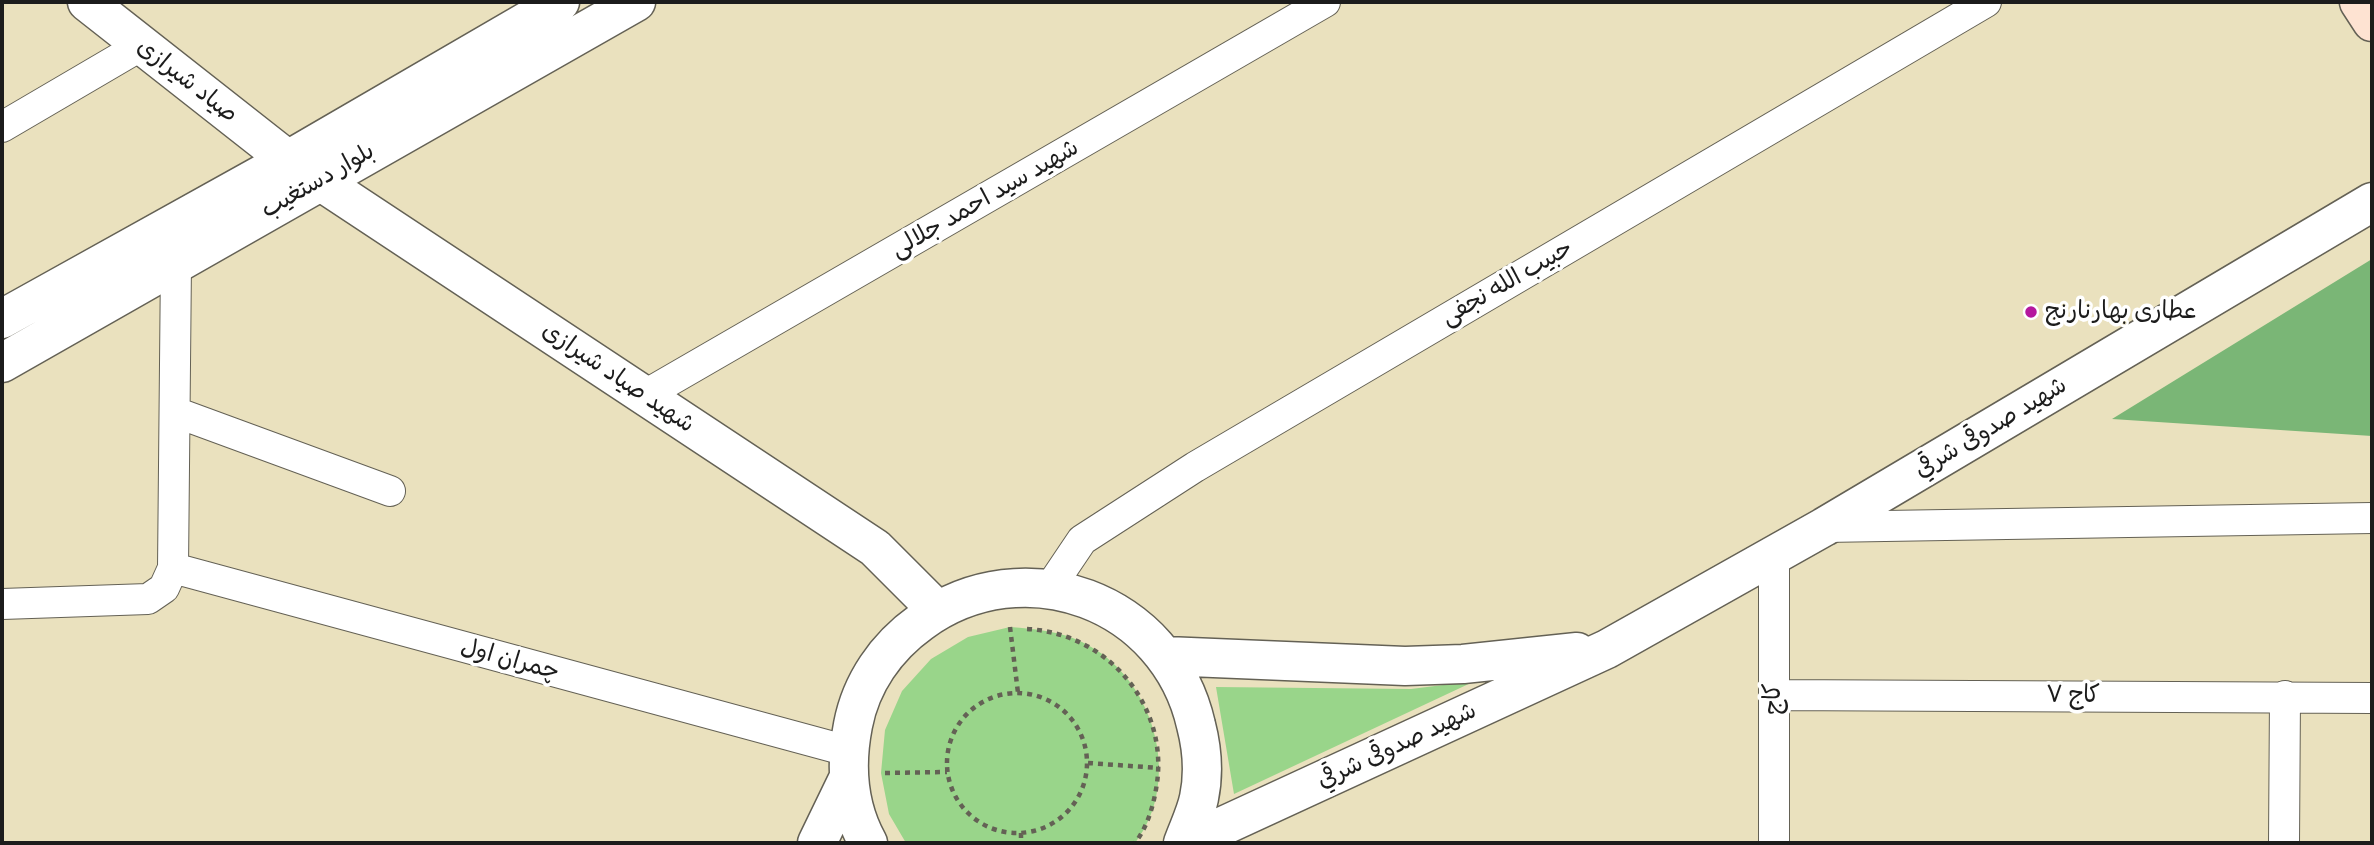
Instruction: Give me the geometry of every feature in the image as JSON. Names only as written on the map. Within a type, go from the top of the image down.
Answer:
[{"type":"main road","points":[[2359,2],[2372,22]]},
{"type":"street","name":"صیاد شیرازی","points":[[87,2],[288,160]]},
{"type":"street","name":"بلوار دستغیب","points":[[2,319],[288,160],[560,2]]},
{"type":"street","name":"بلوار دستغیب","points":[[2,363],[636,2]]},
{"type":"street","name":"شهید سید احمد جلالی","points":[[645,395],[1325,2]]},
{"type":"street","name":"حبیب الله نجفی","points":[[1049,589],[1082,540],[1195,467],[1986,2]]},
{"type":"street","points":[[2,127],[142,45]]},
{"type":"street","name":"شهید صیاد شیرازی","points":[[288,160],[874,548],[937,610]]},
{"type":"street","name":"شهید صدوقی شرقي","points":[[1185,843],[1607,649],[1824,527],[2372,202]]},
{"type":"street","points":[[2,604],[148,599],[164,588],[173,568],[176,262]]},
{"type":"street","points":[[175,412],[390,491]]},
{"type":"street","points":[[1824,527],[2372,518]]},
{"type":"street","name":"کاج","points":[[1774,555],[1774,843]]},
{"type":"street","name":"چمران اول","points":[[173,568],[868,769]]},
{"type":"street","points":[[868,843],[859,827],[868,769],[856,708],[875,669],[902,635],[937,610],[963,598],[992,590],[1020,587],[1049,589],[1094,601],[1133,624],[1166,656],[1191,700],[1202,749],[1199,798],[1185,843]]},
{"type":"street","name":"شهید صدوقی شرقي","points":[[1166,656],[1405,666],[1463,664],[1607,649]]},
{"type":"street","name":"کاج ۷","points":[[1774,695],[2372,698]]},
{"type":"street","points":[[2284,843],[2286,696]]},
{"type":"street","points":[[817,843],[868,769]]},
{"type":"path","points":[[999,630],[1010,627],[1048,630],[1084,643],[1115,665],[1140,695],[1154,730],[1159,768],[1154,803],[1135,843]]},
{"type":"path","points":[[1010,627],[1018,693]]},
{"type":"path","points":[[1018,693],[1039,696],[1059,706],[1074,722],[1084,741],[1088,763],[1084,784],[1075,803],[1061,818],[1042,829],[1021,834],[1000,831],[981,824],[964,810],[952,792],[947,772],[948,748],[957,726],[973,708],[994,697],[1018,693]]},
{"type":"path","points":[[1088,763],[1159,768]]},
{"type":"path","points":[[868,769],[947,772]]},
{"type":"path","points":[[1021,834],[1021,843]]},
{"type":"green space","points":[[2372,259],[2372,436],[2112,419]]},
{"type":"green space","points":[[1010,627],[1056,633],[1082,642],[1107,658],[1128,679],[1143,704],[1154,732],[1159,761],[1158,790],[1150,818],[1135,843],[906,843],[889,814],[881,773],[885,730],[902,691],[931,659],[968,637]]},
{"type":"green space","points":[[1475,681],[1234,794],[1216,687],[1411,689]]},
{"type":"place","name":"عطاری بهارنارنج","points":[[2031,312]]}]
